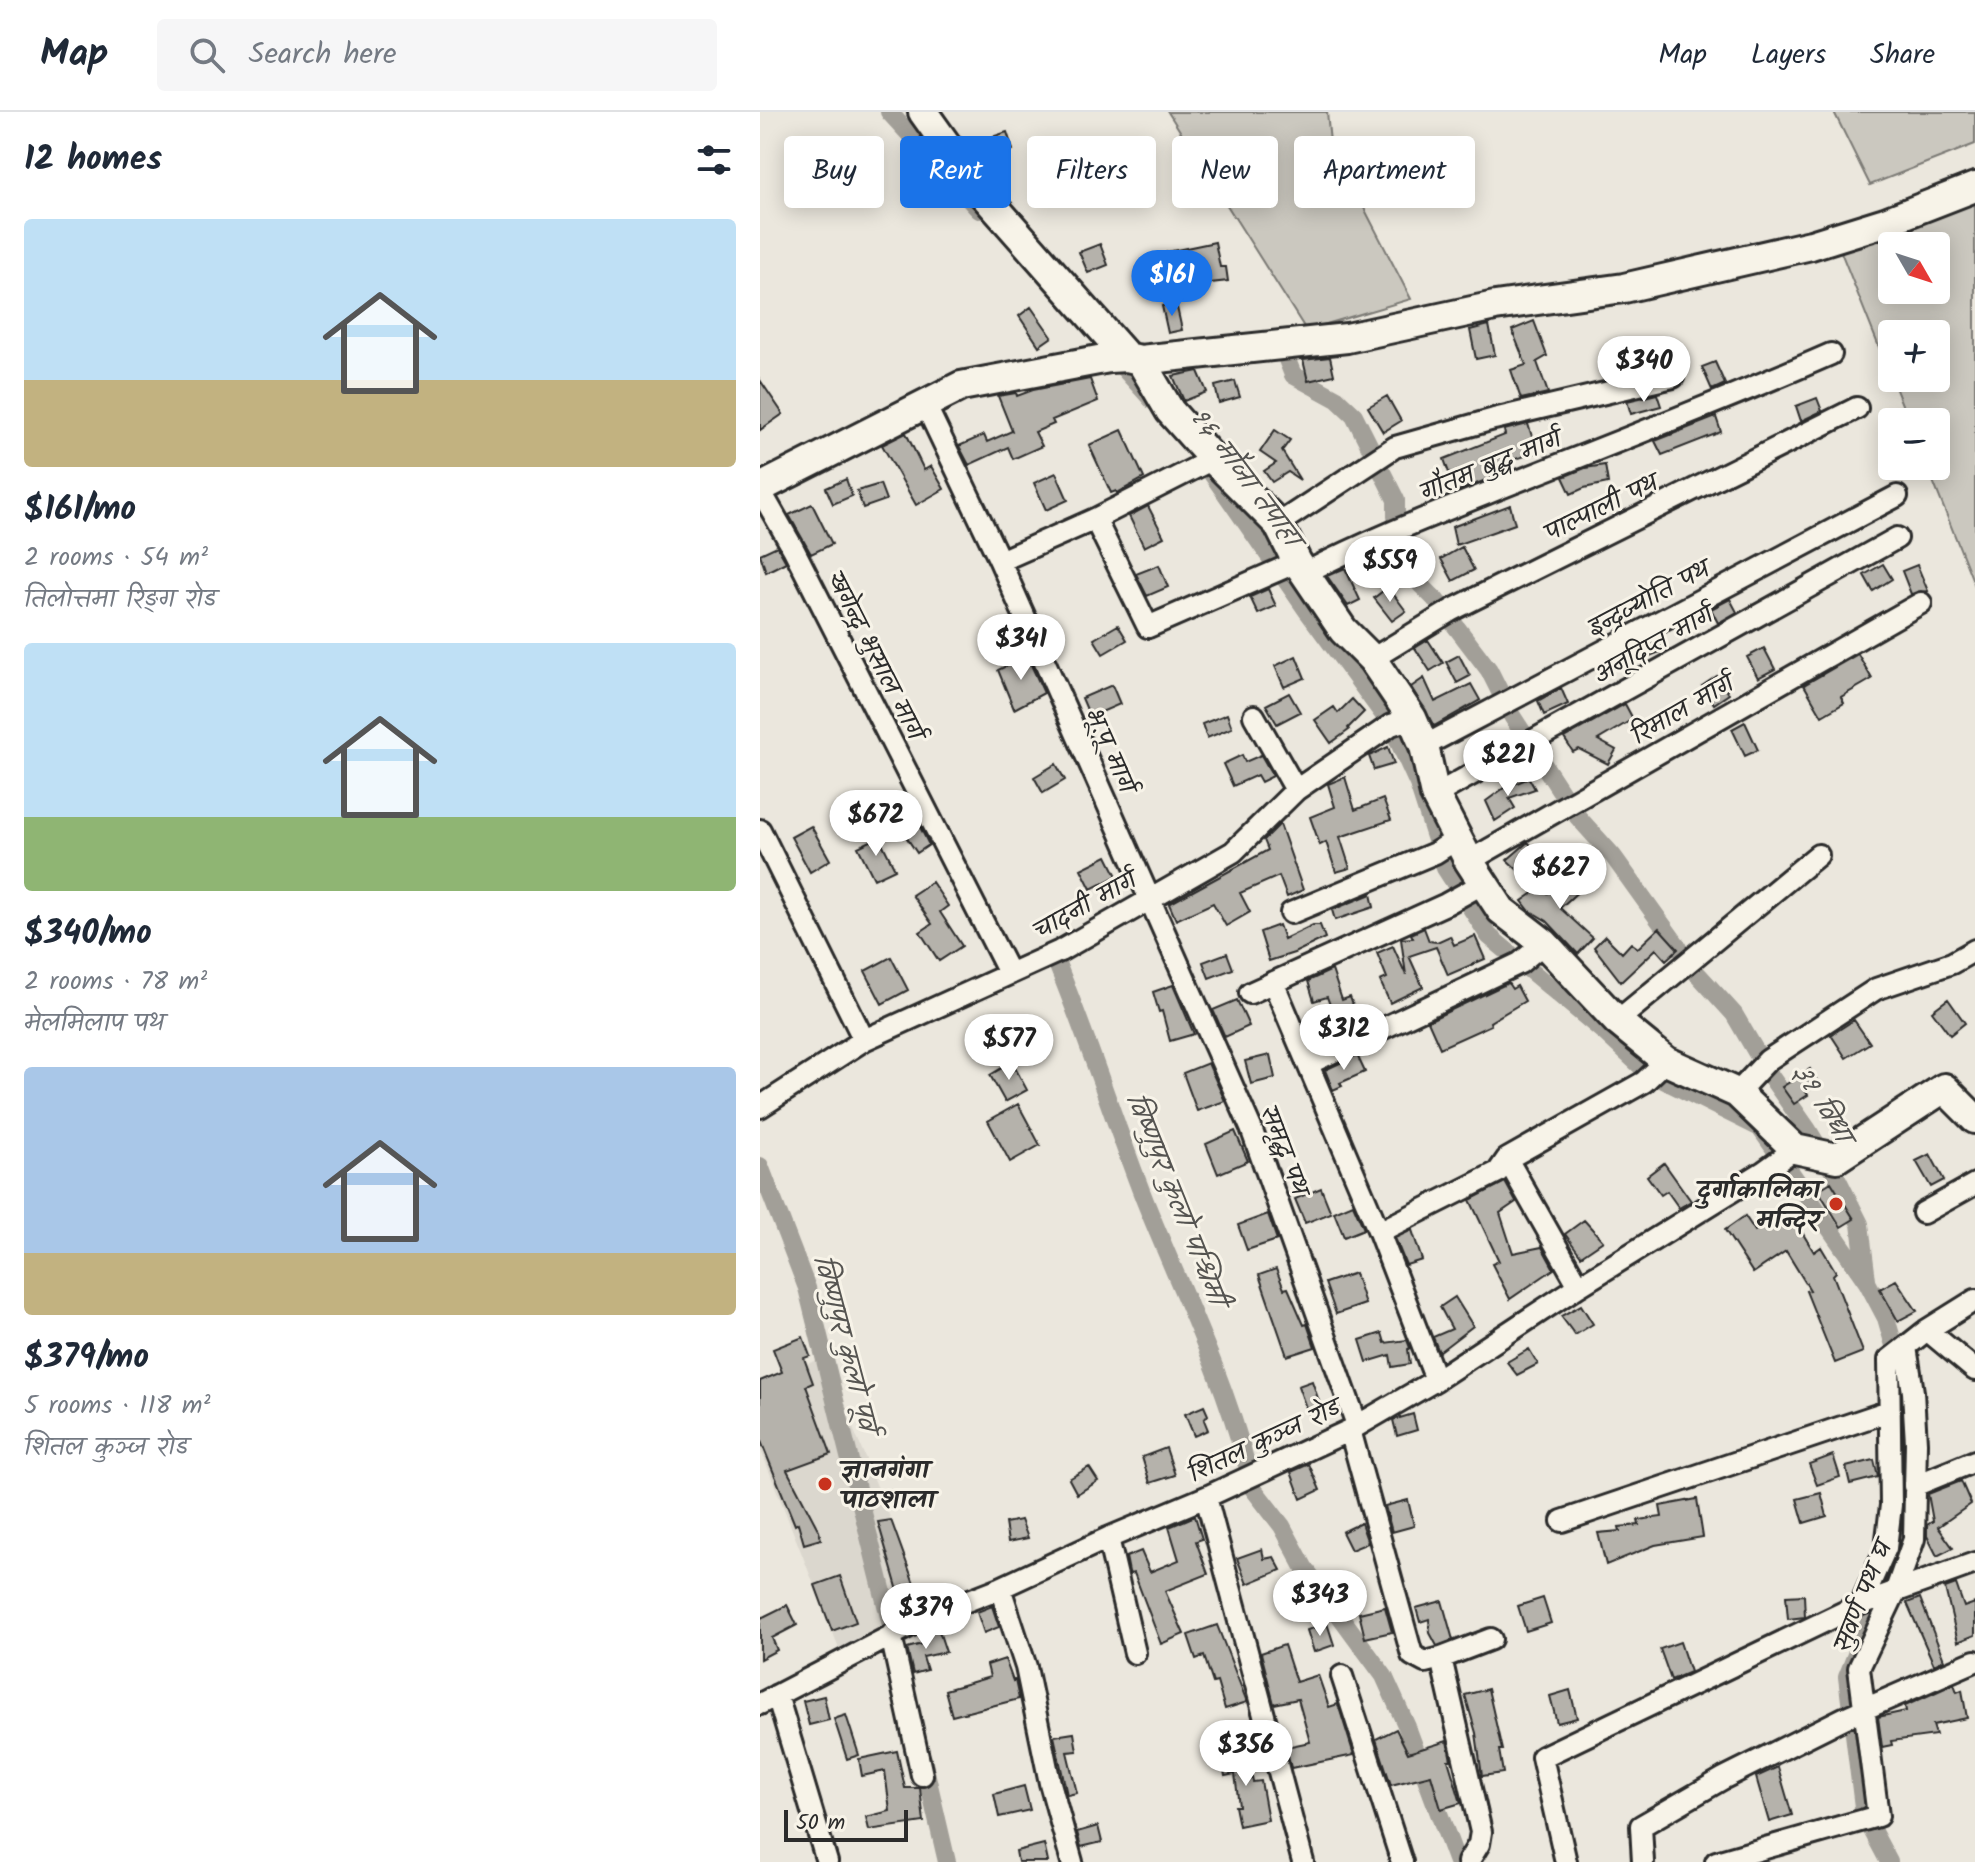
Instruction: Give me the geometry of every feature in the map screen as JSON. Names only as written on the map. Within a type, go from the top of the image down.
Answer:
[{"type":"street","points":[[923,112],[975,185],[1170,411],[1200,465],[1278,524],[1291,569],[1372,659],[1412,718],[1424,746],[1435,795],[1461,859],[1501,910],[1543,944],[1617,1021],[1666,1061],[1738,1092],[1796,1150],[1837,1158],[1944,1088],[1975,1119]]},
{"type":"street","points":[[760,489],[961,386],[1125,358],[1347,338],[1495,306],[1624,288],[1811,245],[1885,222],[1975,187]]},
{"type":"street","name":"गौतम बुद्ध मार्ग","points":[[1095,519],[1148,627],[1291,569],[1348,551],[1831,354]]},
{"type":"street","points":[[1278,524],[1395,447],[1494,419],[1673,377]]},
{"type":"street","name":"भू.पू मार्ग","points":[[925,404],[1000,561],[1151,898]]},
{"type":"street","name":"पाल्पाली पथ","points":[[1372,659],[1445,614],[1857,408]]},
{"type":"street","points":[[1000,561],[1095,519],[1200,465]]},
{"type":"street","name":"खगेन्द्र भुसाल मार्ग","points":[[760,489],[1009,973]]},
{"type":"street","name":"इन्द्रज्योति पथ","points":[[1424,746],[1897,496]]},
{"type":"street","name":"अनूदिप्त मार्ग","points":[[1435,795],[1897,538]]},
{"type":"street","name":"रिमाल मार्ग","points":[[1461,859],[1921,603]]},
{"type":"street","points":[[1254,716],[1296,790]]},
{"type":"street","name":"चादनी मार्ग","points":[[760,1107],[864,1040],[1060,951],[1233,852],[1296,790],[1391,725],[1412,718]]},
{"type":"street","points":[[760,830],[864,1040]]},
{"type":"street","points":[[1617,1021],[1818,855]]},
{"type":"street","points":[[1250,993],[1446,904],[1461,859]]},
{"type":"street","points":[[1291,913],[1461,859]]},
{"type":"street","name":"समृद्ध पथ","points":[[1151,898],[1251,1128],[1354,1428],[1412,1655],[1425,1662],[1441,1658]]},
{"type":"street","points":[[1308,1064],[1520,963],[1543,944]]},
{"type":"street","points":[[1738,1092],[1768,1060],[1876,989],[1952,963],[1975,950]]},
{"type":"street","points":[[1273,982],[1379,1232],[1436,1380]]},
{"type":"street","points":[[1379,1232],[1498,1172],[1507,1159],[1644,1082],[1666,1061]]},
{"type":"street","name":"शितल कुञ्ज रोड","points":[[769,1700],[931,1615],[1206,1497],[1354,1428],[1436,1380],[1796,1150]]},
{"type":"street","points":[[1507,1159],[1579,1286]]},
{"type":"street","points":[[1923,1213],[1975,1184]]},
{"type":"street","points":[[1861,1604],[1886,1548],[1891,1505],[1889,1360],[1927,1330],[1975,1300]]},
{"type":"street","points":[[1927,1330],[1975,1370]]},
{"type":"street","name":"सुवर्ण पथ घ","points":[[1716,1862],[1868,1818],[1857,1713],[1859,1668],[1896,1590],[1914,1539],[1916,1443],[1906,1347]]},
{"type":"street","points":[[1562,1521],[1889,1411]]},
{"type":"street","points":[[1914,1486],[1975,1461]]},
{"type":"street","points":[[1206,1497],[1303,1862]]},
{"type":"street","points":[[1108,1538],[1135,1653]]},
{"type":"street","points":[[1566,1862],[1542,1757],[1861,1604],[1975,1563]]},
{"type":"street","points":[[1000,1588],[1026,1667],[1050,1783],[1072,1862]]},
{"type":"street","points":[[891,1635],[922,1775]]},
{"type":"street","points":[[1468,1862],[1479,1844],[1481,1832],[1441,1658],[1491,1639]]},
{"type":"street","points":[[1643,1862],[1641,1826],[1724,1778],[1857,1713],[1975,1661]]},
{"type":"street","points":[[1342,1676],[1402,1862]]},
{"type":"street","points":[[769,1700],[827,1862]]},
{"type":"shaded area","points":[[1168,112],[1327,112],[1329,136],[1294,136],[1294,208],[1364,208],[1411,299],[1306,330],[1229,208],[1278,208],[1278,136],[1183,136]]},
{"type":"shaded area","points":[[1834,112],[1975,112],[1975,144],[1870,185]]},
{"type":"shaded area","points":[[1975,187],[1975,586],[1933,480],[1950,480],[1950,408],[1903,408],[1897,392],[1950,392],[1950,320],[1878,320],[1878,344],[1835,237]]},
{"type":"shaded area","name":"ज्ञानगंगा पाठशाला","points":[[824,1358],[923,1605],[839,1648],[760,1448],[760,1380]]},
{"type":"building","points":[[1215,242],[1220,267],[1226,267],[1228,281],[1174,287],[1167,252]]},
{"type":"building","points":[[1100,244],[1108,265],[1088,273],[1079,252]]},
{"type":"building","points":[[1176,303],[1182,330],[1168,333],[1162,306]]},
{"type":"building","points":[[1031,307],[1052,337],[1039,346],[1019,316]]},
{"type":"building","points":[[1534,321],[1547,356],[1537,362],[1548,393],[1521,399],[1511,370],[1526,365],[1512,330]]},
{"type":"building","points":[[1489,325],[1495,355],[1476,359],[1470,330]]},
{"type":"building","points":[[1617,343],[1628,371],[1615,377],[1604,348]]},
{"type":"building","points":[[1330,357],[1334,375],[1308,381],[1303,360]]},
{"type":"building","points":[[1715,362],[1725,384],[1712,390],[1702,367]]},
{"type":"building","points":[[1198,371],[1207,392],[1184,401],[1173,376]]},
{"type":"building","points":[[1090,379],[1098,401],[1052,420],[1054,424],[1035,432],[1042,446],[1013,459],[1008,447],[969,465],[959,446],[984,435],[987,442],[1012,431],[998,396],[1016,393],[1017,396]]},
{"type":"building","points":[[760,380],[783,414],[760,430]]},
{"type":"building","points":[[1235,381],[1240,397],[1219,403],[1215,386]]},
{"type":"building","points":[[1657,394],[1661,406],[1631,414],[1627,401]]},
{"type":"building","points":[[1387,396],[1401,421],[1383,432],[1368,407]]},
{"type":"building","points":[[1817,398],[1822,411],[1801,421],[1796,406]]},
{"type":"building","points":[[1716,417],[1721,432],[1662,455],[1655,441]]},
{"type":"building","points":[[1528,424],[1537,452],[1497,465],[1501,474],[1456,492],[1444,459],[1505,435],[1504,430]]},
{"type":"building","points":[[1122,430],[1144,478],[1117,493],[1111,493],[1089,445]]},
{"type":"building","points":[[1275,430],[1290,440],[1282,451],[1300,480],[1288,472],[1272,482],[1264,471],[1276,463],[1260,452]]},
{"type":"building","points":[[906,433],[924,470],[931,466],[944,489],[916,505],[882,445]]},
{"type":"building","points":[[1605,465],[1608,483],[1571,494],[1563,477],[1585,468]]},
{"type":"building","points":[[1056,473],[1068,500],[1046,510],[1034,483]]},
{"type":"building","points":[[846,479],[852,496],[833,504],[826,488]]},
{"type":"building","points":[[880,484],[886,500],[863,508],[857,491]]},
{"type":"building","points":[[812,504],[832,544],[811,554],[789,515]]},
{"type":"building","points":[[1510,505],[1515,524],[1456,545],[1452,527]]},
{"type":"building","points":[[1148,506],[1164,537],[1144,547],[1129,516]]},
{"type":"building","points":[[777,546],[786,562],[766,572],[760,554]]},
{"type":"building","points":[[1462,547],[1474,570],[1453,581],[1441,559]]},
{"type":"building","points":[[1883,564],[1892,579],[1873,591],[1864,575]]},
{"type":"building","points":[[1159,565],[1168,587],[1147,596],[1136,574]]},
{"type":"building","points":[[1917,565],[1928,591],[1911,594],[1902,571]]},
{"type":"building","points":[[1345,568],[1360,600],[1348,606],[1327,576]]},
{"type":"building","points":[[1388,587],[1406,611],[1392,621],[1374,598]]},
{"type":"building","points":[[1268,589],[1276,606],[1258,614],[1250,597]]},
{"type":"building","points":[[1730,599],[1737,612],[1718,623],[1711,609]]},
{"type":"building","points":[[1118,625],[1127,640],[1103,654],[1094,639]]},
{"type":"building","points":[[1662,635],[1668,649],[1642,659],[1638,648]]},
{"type":"building","points":[[1428,640],[1443,663],[1430,671],[1415,648]]},
{"type":"building","points":[[1764,648],[1775,669],[1758,678],[1747,657]]},
{"type":"building","points":[[1858,654],[1872,679],[1841,697],[1844,703],[1822,716],[1804,685]]},
{"type":"building","points":[[1459,655],[1470,676],[1457,683],[1446,662]]},
{"type":"building","points":[[1027,656],[1044,693],[1014,709],[998,670]]},
{"type":"building","points":[[1296,656],[1305,678],[1284,687],[1275,666]]},
{"type":"building","points":[[1717,676],[1729,694],[1714,704],[1702,686]]},
{"type":"building","points":[[1424,678],[1435,702],[1471,684],[1480,700],[1434,726],[1411,687]]},
{"type":"building","points":[[1112,685],[1120,704],[1090,717],[1082,698]]},
{"type":"building","points":[[1561,688],[1568,704],[1544,715],[1538,701]]},
{"type":"building","points":[[1289,693],[1300,712],[1277,724],[1266,705]]},
{"type":"building","points":[[1352,699],[1364,712],[1349,730],[1331,743],[1315,720],[1334,707],[1338,713]]},
{"type":"building","points":[[1625,704],[1633,719],[1598,740],[1616,750],[1608,764],[1579,749],[1573,752],[1564,738]]},
{"type":"building","points":[[1227,714],[1232,728],[1207,738],[1202,724]]},
{"type":"building","points":[[1745,722],[1758,750],[1745,756],[1732,729]]},
{"type":"building","points":[[1388,747],[1394,764],[1374,770],[1369,756]]},
{"type":"building","points":[[1242,755],[1245,762],[1261,755],[1273,776],[1261,782],[1257,775],[1233,786],[1223,764]]},
{"type":"building","points":[[1056,764],[1065,780],[1043,793],[1034,777]]},
{"type":"building","points":[[1345,777],[1355,810],[1383,799],[1391,820],[1340,837],[1350,868],[1336,872],[1326,842],[1320,845],[1310,817],[1335,807],[1328,784]]},
{"type":"building","points":[[1529,778],[1535,789],[1509,798],[1515,808],[1495,821],[1486,801],[1504,788]]},
{"type":"building","points":[[916,819],[929,845],[917,853],[901,829]]},
{"type":"building","points":[[1280,824],[1303,890],[1287,897],[1279,876],[1240,893],[1250,912],[1226,926],[1213,903],[1176,920],[1169,904],[1268,850],[1264,840]]},
{"type":"building","points":[[811,826],[830,860],[810,872],[791,837]]},
{"type":"building","points":[[879,837],[895,869],[874,879],[858,847]]},
{"type":"building","points":[[1528,842],[1545,861],[1523,875],[1507,860]]},
{"type":"building","points":[[1107,856],[1117,876],[1091,889],[1081,869]]},
{"type":"building","points":[[1572,871],[1583,887],[1560,908],[1593,938],[1578,954],[1547,921],[1529,910],[1522,901],[1542,887],[1548,893]]},
{"type":"building","points":[[932,882],[948,906],[940,912],[962,946],[939,961],[920,932],[932,924],[912,895]]},
{"type":"building","points":[[1371,894],[1374,907],[1335,920],[1332,910]]},
{"type":"building","points":[[1279,925],[1284,939],[1313,925],[1320,925],[1325,938],[1269,961],[1260,932]]},
{"type":"building","points":[[1424,928],[1429,941],[1437,942],[1450,936],[1454,945],[1475,936],[1485,959],[1448,975],[1436,947],[1409,956],[1423,987],[1390,1003],[1380,981],[1387,978],[1377,953],[1393,946],[1406,975],[1401,939],[1413,938],[1411,934]]},
{"type":"building","points":[[1659,928],[1678,949],[1666,960],[1656,949],[1621,982],[1594,947],[1605,936],[1622,953],[1631,943],[1638,948]]},
{"type":"building","points":[[1227,953],[1233,969],[1209,978],[1203,962]]},
{"type":"building","points":[[891,957],[908,990],[882,1004],[865,971]]},
{"type":"building","points":[[1332,970],[1342,1000],[1350,997],[1359,1022],[1340,1032],[1327,997],[1314,1001],[1308,981]]},
{"type":"building","points":[[1508,983],[1512,989],[1517,986],[1525,1001],[1490,1022],[1491,1025],[1440,1048],[1428,1021]]},
{"type":"building","points":[[1173,985],[1194,1034],[1170,1041],[1153,992]]},
{"type":"building","points":[[1948,999],[1965,1023],[1950,1035],[1932,1011]]},
{"type":"building","points":[[1237,1000],[1249,1026],[1225,1037],[1213,1010]]},
{"type":"building","points":[[1854,1020],[1870,1043],[1846,1058],[1831,1035]]},
{"type":"building","points":[[1270,1055],[1275,1078],[1251,1084],[1245,1061]]},
{"type":"building","points":[[1357,1055],[1365,1072],[1340,1083],[1342,1086],[1333,1090],[1325,1070]]},
{"type":"building","points":[[1012,1062],[1027,1090],[1005,1102],[990,1075]]},
{"type":"building","points":[[1208,1063],[1225,1101],[1197,1111],[1183,1073]]},
{"type":"building","points":[[1810,1069],[1819,1084],[1794,1104],[1782,1087]]},
{"type":"building","points":[[1018,1104],[1040,1145],[1010,1162],[988,1121]]},
{"type":"building","points":[[1235,1131],[1248,1161],[1218,1174],[1206,1144]]},
{"type":"building","points":[[1930,1154],[1944,1180],[1931,1187],[1916,1161]]},
{"type":"building","points":[[1664,1163],[1691,1201],[1679,1208],[1667,1191],[1661,1195],[1647,1176]]},
{"type":"building","points":[[1505,1182],[1516,1202],[1500,1213],[1513,1253],[1542,1247],[1554,1269],[1510,1299],[1492,1264],[1499,1261],[1470,1200]]},
{"type":"building","name":"दुर्गाकालिका मन्दिर","points":[[1831,1182],[1854,1219],[1841,1227],[1818,1190]]},
{"type":"building","points":[[1321,1188],[1331,1213],[1305,1223],[1295,1199]]},
{"type":"building","points":[[1353,1204],[1364,1229],[1344,1237],[1334,1212]]},
{"type":"building","points":[[1789,1211],[1814,1252],[1821,1247],[1836,1272],[1833,1275],[1863,1352],[1835,1363],[1806,1291],[1810,1290],[1786,1251],[1753,1273],[1725,1230],[1745,1216],[1755,1231]]},
{"type":"building","points":[[1268,1214],[1277,1240],[1247,1250],[1238,1225]]},
{"type":"building","points":[[1584,1220],[1603,1241],[1581,1256],[1565,1234]]},
{"type":"building","points":[[1412,1230],[1422,1260],[1406,1265],[1395,1238]]},
{"type":"building","points":[[1276,1269],[1304,1325],[1307,1324],[1315,1347],[1287,1356],[1259,1275]]},
{"type":"building","points":[[1355,1273],[1365,1304],[1336,1314],[1325,1283]]},
{"type":"building","points":[[1896,1280],[1917,1311],[1898,1321],[1880,1289]]},
{"type":"building","points":[[1455,1297],[1473,1326],[1439,1352],[1433,1337],[1452,1329],[1440,1307]]},
{"type":"building","points":[[1581,1305],[1593,1324],[1575,1335],[1561,1316]]},
{"type":"building","points":[[1382,1333],[1385,1343],[1407,1340],[1410,1364],[1392,1367],[1390,1355],[1367,1362],[1360,1340]]},
{"type":"building","points":[[803,1337],[810,1356],[804,1358],[813,1383],[806,1386],[831,1454],[787,1470],[821,1539],[804,1544],[798,1523],[795,1525],[760,1439],[760,1381],[782,1372],[773,1349]]},
{"type":"building","points":[[1529,1349],[1538,1364],[1517,1375],[1507,1362]]},
{"type":"building","points":[[1312,1381],[1321,1407],[1308,1413],[1298,1386]]},
{"type":"building","points":[[1204,1406],[1208,1415],[1204,1420],[1208,1430],[1194,1436],[1185,1414]]},
{"type":"building","points":[[1413,1414],[1417,1430],[1397,1436],[1393,1420]]},
{"type":"building","points":[[1166,1448],[1175,1475],[1150,1483],[1142,1457]]},
{"type":"building","points":[[1833,1455],[1840,1477],[1817,1485],[1809,1464]]},
{"type":"building","points":[[1874,1460],[1878,1477],[1850,1484],[1846,1467]]},
{"type":"building","points":[[1309,1464],[1320,1490],[1301,1499],[1291,1472]]},
{"type":"building","points":[[1089,1467],[1098,1481],[1077,1494],[1069,1479]]},
{"type":"building","points":[[1961,1481],[1971,1504],[1938,1527],[1953,1548],[1937,1556],[1927,1536],[1927,1525],[1933,1521],[1928,1494]]},
{"type":"building","points":[[1821,1493],[1827,1516],[1804,1523],[1797,1499]]},
{"type":"building","points":[[1697,1499],[1703,1537],[1655,1545],[1606,1565],[1598,1533],[1639,1525],[1638,1520],[1662,1517],[1660,1506]]},
{"type":"building","points":[[1408,1500],[1414,1526],[1392,1532],[1385,1506]]},
{"type":"building","points":[[1195,1516],[1202,1539],[1196,1541],[1208,1574],[1165,1591],[1184,1634],[1161,1644],[1134,1573],[1129,1572],[1126,1557],[1141,1551],[1150,1572],[1179,1560],[1169,1527]]},
{"type":"building","points":[[891,1520],[920,1600],[903,1608],[878,1522]]},
{"type":"building","points":[[1021,1520],[1028,1538],[1008,1542],[1005,1523]]},
{"type":"building","points":[[1361,1523],[1368,1543],[1351,1550],[1342,1532]]},
{"type":"building","points":[[1262,1549],[1264,1559],[1274,1557],[1281,1570],[1247,1584],[1237,1558]]},
{"type":"building","points":[[840,1576],[856,1622],[832,1631],[815,1585]]},
{"type":"building","points":[[1956,1584],[1964,1607],[1975,1603],[1975,1635],[1958,1642],[1945,1588]]},
{"type":"building","points":[[1804,1595],[1805,1617],[1788,1619],[1786,1596]]},
{"type":"building","points":[[1543,1598],[1551,1623],[1526,1631],[1518,1606]]},
{"type":"building","points":[[1920,1598],[1944,1660],[1934,1665],[1907,1603]]},
{"type":"building","points":[[1442,1601],[1453,1640],[1437,1646],[1430,1633],[1429,1619],[1420,1622],[1416,1608]]},
{"type":"building","points":[[787,1605],[797,1625],[772,1638],[777,1650],[760,1659],[760,1615],[761,1618]]},
{"type":"building","points":[[992,1606],[999,1627],[984,1633],[977,1612]]},
{"type":"building","points":[[1385,1607],[1392,1632],[1365,1638],[1359,1613]]},
{"type":"building","points":[[1327,1623],[1334,1645],[1314,1652],[1307,1630]]},
{"type":"building","points":[[1217,1625],[1247,1702],[1225,1709],[1217,1682],[1213,1683],[1204,1656],[1196,1659],[1188,1635]]},
{"type":"building","points":[[938,1628],[946,1652],[923,1657],[927,1670],[913,1674],[907,1648],[926,1643],[923,1634]]},
{"type":"building","points":[[1680,1642],[1690,1672],[1671,1680],[1660,1649]]},
{"type":"building","points":[[1284,1645],[1296,1682],[1318,1675],[1329,1707],[1338,1704],[1354,1755],[1291,1768],[1286,1747],[1310,1742],[1298,1699],[1274,1704],[1261,1653]]},
{"type":"building","points":[[1005,1659],[1015,1680],[1019,1699],[952,1716],[945,1690],[990,1677],[987,1665]]},
{"type":"building","points":[[1954,1684],[1957,1692],[1962,1690],[1967,1718],[1933,1725],[1936,1735],[1891,1741],[1892,1745],[1882,1747],[1878,1717],[1906,1711],[1905,1706]]},
{"type":"building","points":[[1488,1689],[1502,1750],[1499,1750],[1503,1773],[1482,1776],[1476,1733],[1465,1695]]},
{"type":"building","points":[[1570,1690],[1577,1718],[1557,1723],[1550,1696]]},
{"type":"building","points":[[824,1696],[829,1720],[809,1725],[803,1701]]},
{"type":"building","points":[[846,1715],[859,1755],[847,1759],[834,1719]]},
{"type":"building","points":[[1396,1729],[1408,1753],[1447,1741],[1451,1760],[1448,1760],[1461,1803],[1441,1809],[1431,1775],[1391,1785],[1376,1739]]},
{"type":"building","points":[[1074,1733],[1077,1751],[1067,1752],[1077,1793],[1067,1795],[1054,1736]]},
{"type":"building","points":[[1247,1749],[1253,1782],[1261,1781],[1268,1820],[1239,1826],[1235,1806],[1239,1806],[1235,1774],[1225,1776],[1221,1754]]},
{"type":"building","points":[[897,1751],[905,1788],[920,1788],[924,1822],[869,1830],[866,1817],[890,1811],[885,1771],[862,1776],[859,1759]]},
{"type":"building","points":[[1778,1767],[1792,1815],[1769,1822],[1756,1777]]},
{"type":"building","points":[[1024,1786],[1030,1810],[999,1817],[994,1794]]},
{"type":"building","points":[[1098,1826],[1102,1842],[1081,1847],[1077,1832]]},
{"type":"building","points":[[1044,1844],[1048,1862],[1018,1862],[1016,1851]]},
{"type":"waterway","name":"१६ मौजा तपाहा","points":[[889,112],[979,210]]},
{"type":"waterway","name":"३१ विधा","points":[[1284,352],[1293,375],[1337,399],[1354,415],[1370,447]]},
{"type":"waterway","name":"१६ मौजा तपाहा","points":[[1110,353],[1154,402]]},
{"type":"waterway","name":"१६ मौजा तपाहा","points":[[1208,468],[1391,725],[1418,784],[1445,868],[1489,936],[1647,1072],[1760,1128],[1867,1282],[1886,1318],[1900,1366]]},
{"type":"waterway","name":"३१ विधा","points":[[1382,472],[1396,500],[1396,517]]},
{"type":"waterway","name":"३१ विधा","points":[[1396,540],[1421,585],[1489,670],[1500,692]]},
{"type":"waterway","name":"३१ विधा","points":[[1512,716],[1562,793]]},
{"type":"waterway","name":"३१ विधा","points":[[1577,816],[1613,856],[1679,948]]},
{"type":"waterway","name":"विष्णुपुर कुलो पश्चिमी","points":[[1053,954],[1145,1201],[1213,1363],[1246,1463]]},
{"type":"waterway","name":"३१ विधा","points":[[1694,970],[1734,1014],[1836,1176],[1860,1224],[1867,1280]]},
{"type":"waterway","name":"विष्णुपुर कुलो पूर्व","points":[[760,1166],[807,1288],[897,1649]]},
{"type":"waterway","name":"१६ मौजा तपाहा","points":[[1889,1862],[1864,1815],[1847,1677],[1898,1550],[1906,1403]]},
{"type":"waterway","name":"विष्णुपुर कुलो पश्चिमी","points":[[1251,1486],[1282,1526],[1304,1567],[1384,1676],[1407,1727],[1457,1862]]},
{"type":"waterway","name":"विष्णुपुर कुलो पूर्व","points":[[923,1759],[947,1862]]},
{"type":"place","name":"दुर्गाकालिका मन्दिर","points":[[1836,1204]]},
{"type":"place","name":"ज्ञानगंगा पाठशाला","points":[[825,1484]]}]
